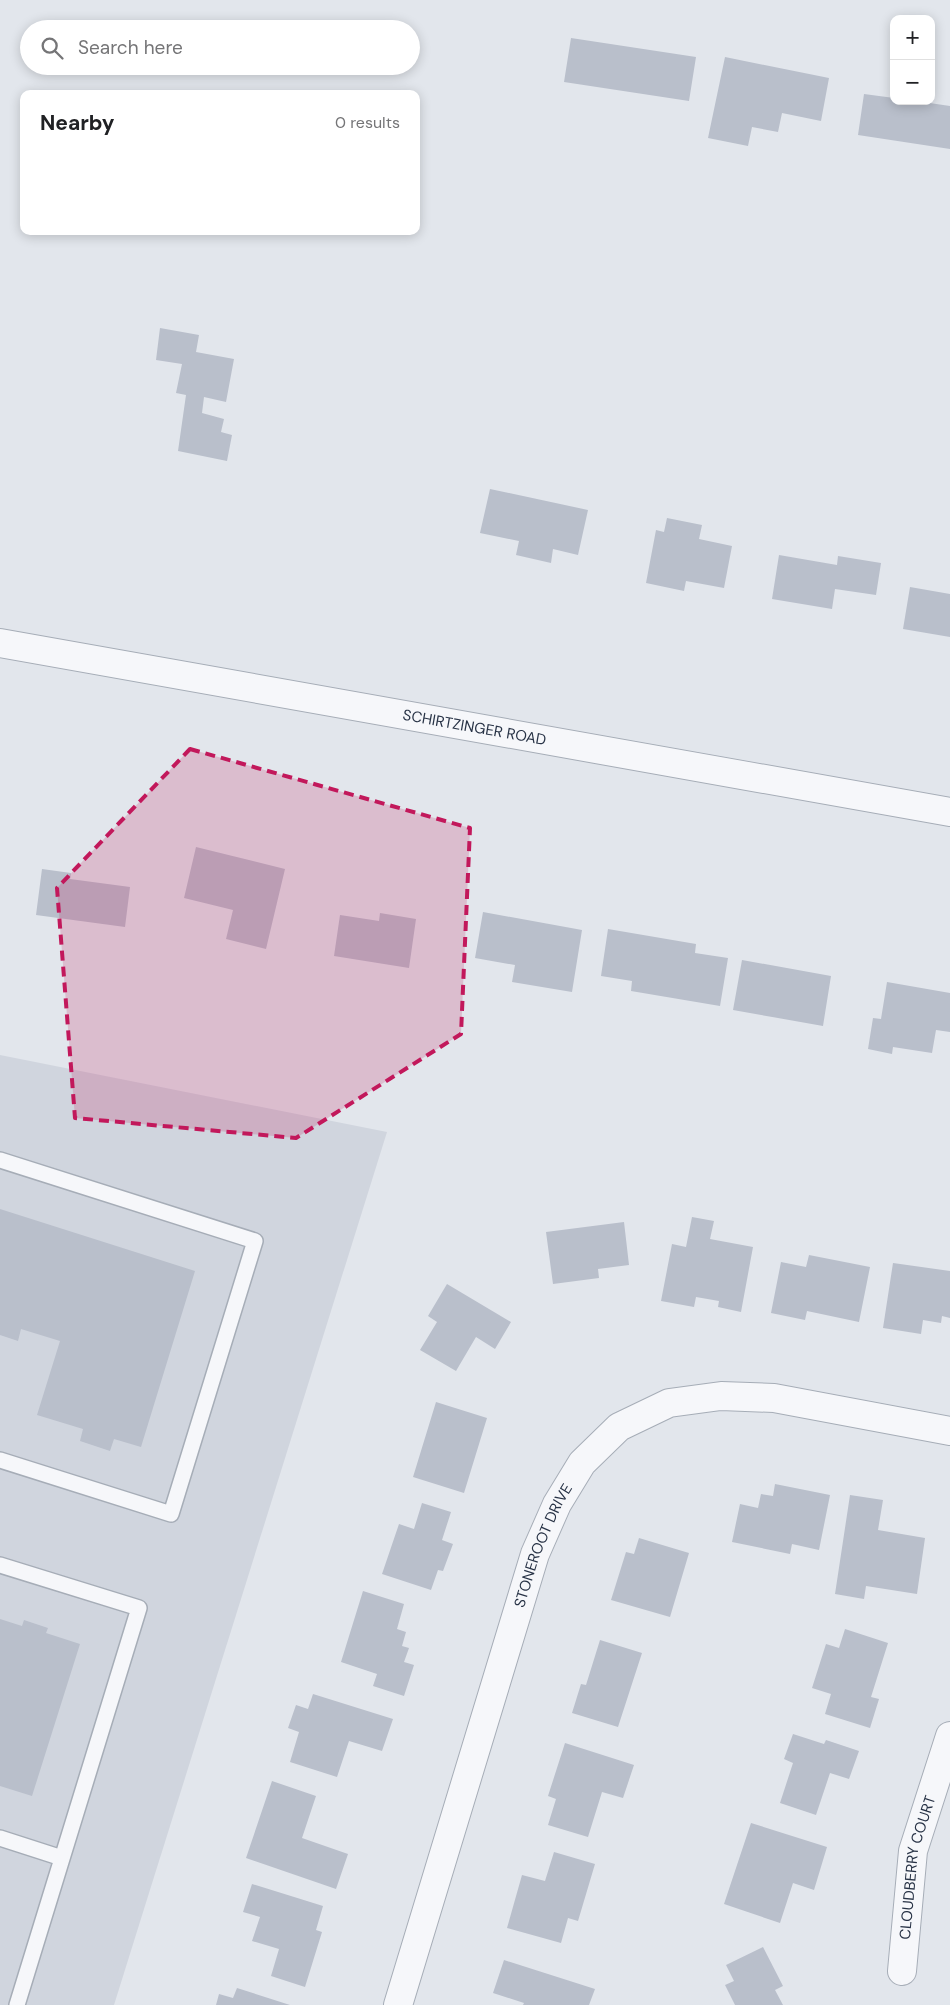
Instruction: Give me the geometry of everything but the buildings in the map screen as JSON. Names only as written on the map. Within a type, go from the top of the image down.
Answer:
[{"type":"street","name":"SCHIRTZINGER ROAD","points":[[0,643],[950,812]]},
{"type":"street","name":"STONEROOT DRIVE","points":[[398,2005],[535,1554],[557,1504],[582,1463],[619,1427],[669,1403],[721,1396],[774,1398],[950,1431]]},
{"type":"street","name":"CLOUDBERRY COURT","points":[[902,1972],[913,1851],[950,1736]]},
{"type":"lane","points":[[0,1160],[256,1241],[171,1514],[0,1460]]},
{"type":"lane","points":[[0,1565],[139,1608],[17,2005]]},
{"type":"lane","points":[[0,1838],[62,1858]]},
{"type":"highlighted area","points":[[190,749],[470,828],[461,1034],[296,1138],[75,1118],[57,888]]},
{"type":"shaded area","points":[[0,1055],[387,1132],[114,2005],[0,2005]]}]
